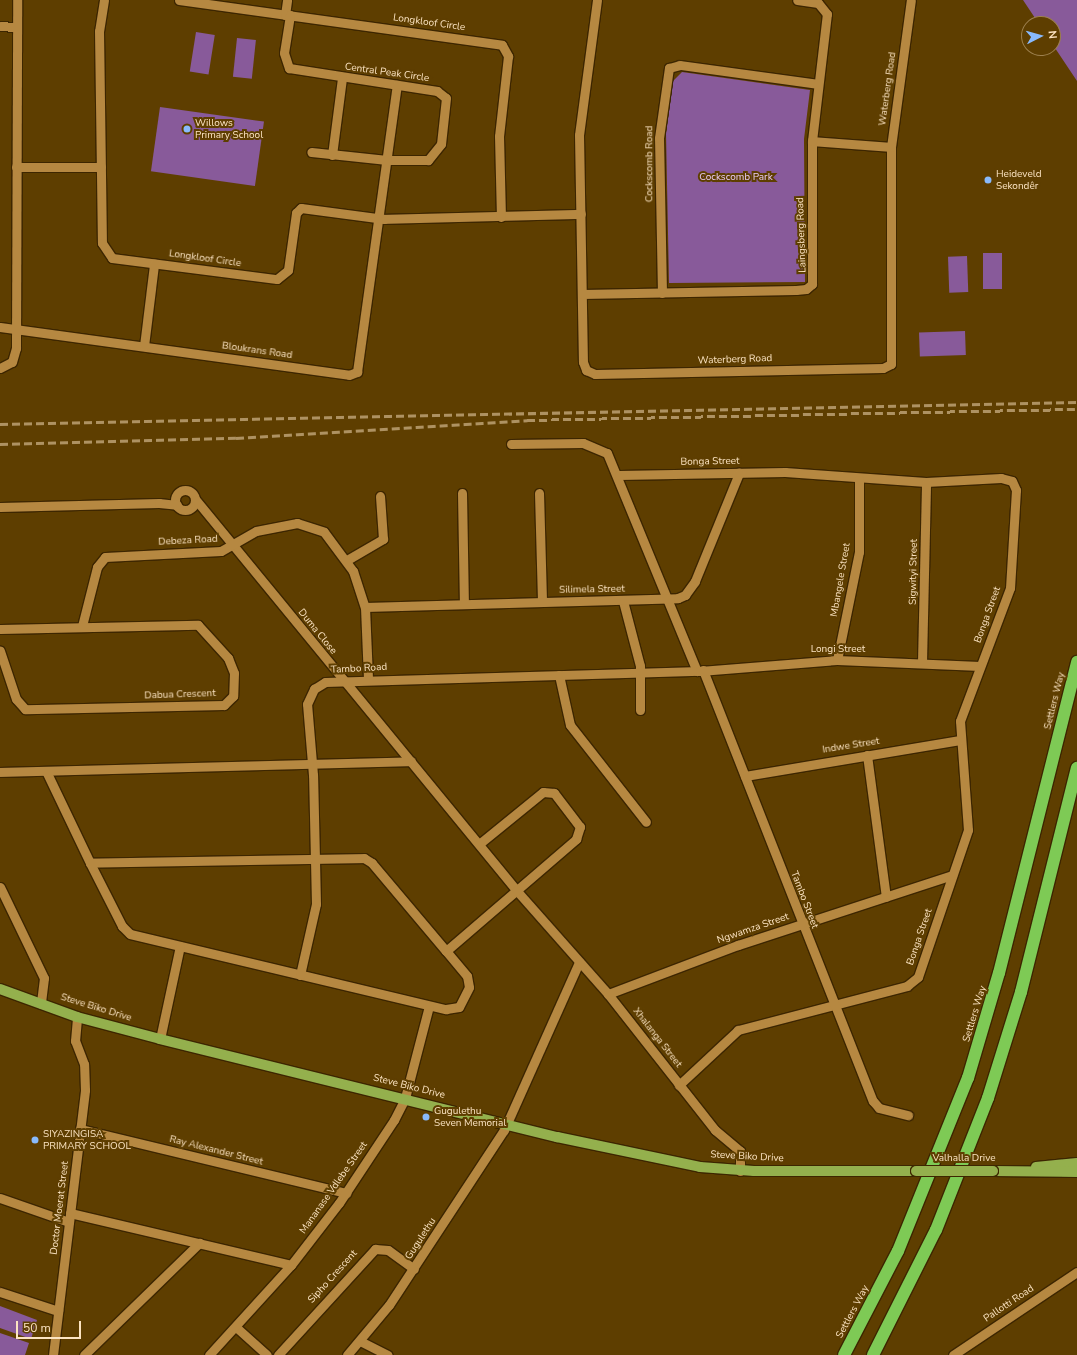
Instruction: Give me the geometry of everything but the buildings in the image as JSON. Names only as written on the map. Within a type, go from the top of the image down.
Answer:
[{"type":"highway","name":"Settlers Way","points":[[844,1355],[884,1279],[924,1192],[958,1107],[987,1019],[1077,662]]},
{"type":"highway","points":[[873,1355],[933,1237],[983,1113],[1023,984],[1077,768]]},
{"type":"highway","points":[[836,1355],[924,1192]]},
{"type":"main road","name":"Steve Biko Drive","points":[[0,989],[77,1016],[160,1039],[405,1098],[506,1127],[693,1165],[740,1171],[916,1171]]},
{"type":"main road","name":"Valhalla Drive","points":[[1012,1171],[1077,1163]]},
{"type":"main road","name":"Valhalla Drive","points":[[916,1171],[1077,1172]]},
{"type":"street","points":[[0,368],[15,357],[15,27],[17,0]]},
{"type":"street","name":"Longkloof Circle","points":[[104,0],[99,31],[104,251],[115,259],[277,279],[288,270],[299,210],[380,219],[581,214]]},
{"type":"street","name":"Longkloof Circle","points":[[179,0],[505,47],[508,56],[499,136],[501,217]]},
{"type":"street","points":[[287,0],[287,15]]},
{"type":"street","name":"Waterberg Road","points":[[597,0],[579,130],[583,362],[592,373],[889,366],[894,357],[891,147],[910,0]]},
{"type":"street","name":"Laingsberg Road","points":[[582,294],[796,290],[810,286],[814,277],[812,141],[827,14],[818,4],[796,0]]},
{"type":"street","name":"Central Peak Circle","points":[[287,15],[284,53],[289,68],[342,78],[437,91],[447,103],[441,144],[434,157],[421,161],[387,160],[312,152]]},
{"type":"street","points":[[0,26],[15,27]]},
{"type":"street","name":"Cockscomb Road","points":[[662,293],[659,138],[669,68],[680,65],[818,84]]},
{"type":"street","points":[[332,154],[342,78]]},
{"type":"street","points":[[380,219],[397,85]]},
{"type":"street","points":[[812,141],[891,147]]},
{"type":"street","points":[[16,167],[101,167]]},
{"type":"street","name":"Bloukrans Road","points":[[0,327],[349,375],[358,372],[380,219]]},
{"type":"street","points":[[144,346],[154,264]]},
{"type":"street","name":"Tambo Street","points":[[511,444],[591,444],[608,453],[619,475],[669,600],[745,776],[802,924],[876,1106],[908,1115]]},
{"type":"street","name":"Bonga Street","points":[[619,475],[785,472],[859,480],[926,482],[1001,478],[1012,481],[1016,490],[1010,588],[961,715],[960,740],[968,823],[952,875],[914,982],[835,1004]]},
{"type":"street","name":"Silimela Street","points":[[365,607],[669,600],[690,589],[739,473]]},
{"type":"street","name":"Mbangele Street","points":[[837,660],[859,552],[859,480]]},
{"type":"street","name":"Sigwityi Street","points":[[922,662],[926,482]]},
{"type":"street","points":[[187,490],[196,500],[190,509],[183,510],[176,502],[179,492],[187,490]]},
{"type":"street","points":[[539,492],[542,602]]},
{"type":"street","points":[[462,493],[464,604]]},
{"type":"street","points":[[347,560],[383,539],[380,496]]},
{"type":"street","name":"Duma Close","points":[[196,500],[208,517],[343,682],[479,844]]},
{"type":"street","points":[[0,507],[176,502]]},
{"type":"street","name":"Duma Close","points":[[190,509],[208,517]]},
{"type":"street","name":"Debeza Road","points":[[82,626],[97,567],[105,557],[210,553],[232,546],[269,526],[297,523],[324,532],[347,560],[365,607],[368,679]]},
{"type":"street","points":[[623,601],[640,672],[640,710]]},
{"type":"street","name":"Dabua Crescent","points":[[0,629],[82,626],[192,625],[203,628],[232,666],[232,700],[227,704],[211,706],[26,709],[16,699],[0,651]]},
{"type":"street","name":"Longi Street","points":[[700,671],[837,660],[922,662],[980,666]]},
{"type":"street","name":"Tambo Road","points":[[300,974],[315,914],[315,857],[307,704],[319,685],[368,679],[700,671]]},
{"type":"street","points":[[559,675],[570,725],[646,822]]},
{"type":"street","name":"Indwe Street","points":[[745,776],[867,754],[960,740]]},
{"type":"street","points":[[867,754],[886,896]]},
{"type":"street","points":[[0,772],[411,762]]},
{"type":"street","points":[[46,771],[90,863],[126,930],[180,946],[429,1006],[459,1007],[469,987],[467,976],[368,860],[315,857],[90,863]]},
{"type":"street","points":[[446,951],[580,835],[578,823],[554,793],[543,792],[479,844]]},
{"type":"street","name":"Xhalanga Street","points":[[479,844],[517,891],[608,994],[715,1130],[740,1151],[740,1171]]},
{"type":"street","name":"Ngwamza Street","points":[[608,994],[802,924],[952,875]]},
{"type":"street","points":[[0,888],[44,978],[41,1004]]},
{"type":"street","points":[[160,1039],[180,946]]},
{"type":"street","name":"Gugulethu","points":[[347,1355],[360,1341],[414,1269],[506,1127],[579,962]]},
{"type":"street","points":[[679,1085],[733,1032],[835,1004]]},
{"type":"street","name":"Mananase Vdlebe Street","points":[[209,1355],[237,1328],[291,1265],[346,1193],[405,1098],[429,1006]]},
{"type":"street","name":"Doctor Moerat Street","points":[[53,1355],[84,1090],[84,1064],[75,1040],[77,1016]]},
{"type":"street","name":"Ray Alexander Street","points":[[80,1129],[346,1193]]},
{"type":"street","points":[[0,1198],[70,1217],[291,1265]]},
{"type":"street","points":[[84,1355],[199,1244]]},
{"type":"street","name":"Sipho Crescent","points":[[278,1355],[375,1248],[388,1250],[414,1269]]},
{"type":"street","name":"Pallotti Road","points":[[953,1355],[1077,1272]]},
{"type":"street","points":[[0,1292],[58,1311]]},
{"type":"street","points":[[237,1328],[267,1355]]},
{"type":"street","points":[[360,1341],[388,1355]]},
{"type":"green space","points":[[1023,0],[1077,0],[1077,81],[1060,56],[1061,16],[1034,16]]},
{"type":"green space","points":[[196,32],[215,35],[209,74],[190,72]]},
{"type":"green space","points":[[237,38],[256,40],[252,79],[233,77]]},
{"type":"green space","name":"Cockscomb Park","points":[[682,72],[810,90],[804,139],[805,282],[669,283],[666,134],[673,81]]},
{"type":"green space","points":[[160,107],[264,122],[255,186],[151,171]]},
{"type":"green space","points":[[983,253],[1002,253],[1002,289],[983,289]]},
{"type":"green space","points":[[967,256],[968,292],[949,293],[948,257]]},
{"type":"green space","points":[[965,331],[966,355],[920,357],[919,333]]},
{"type":"green space","points":[[0,1306],[37,1320],[31,1339],[0,1328]]},
{"type":"green space","points":[[0,1333],[29,1343],[25,1355],[0,1355]]},
{"type":"railway","points":[[0,424],[1077,402]]},
{"type":"railway","points":[[0,444],[236,438],[527,420],[1077,409]]},
{"type":"place","name":"Willows Primary School","points":[[187,129]]},
{"type":"place","name":"Heideveld Sekondêr","points":[[988,180]]},
{"type":"place","name":"Gugulethu Seven Memorial","points":[[426,1117]]},
{"type":"place","name":"SIYAZINGISA PRIMARY SCHOOL","points":[[35,1140]]}]
